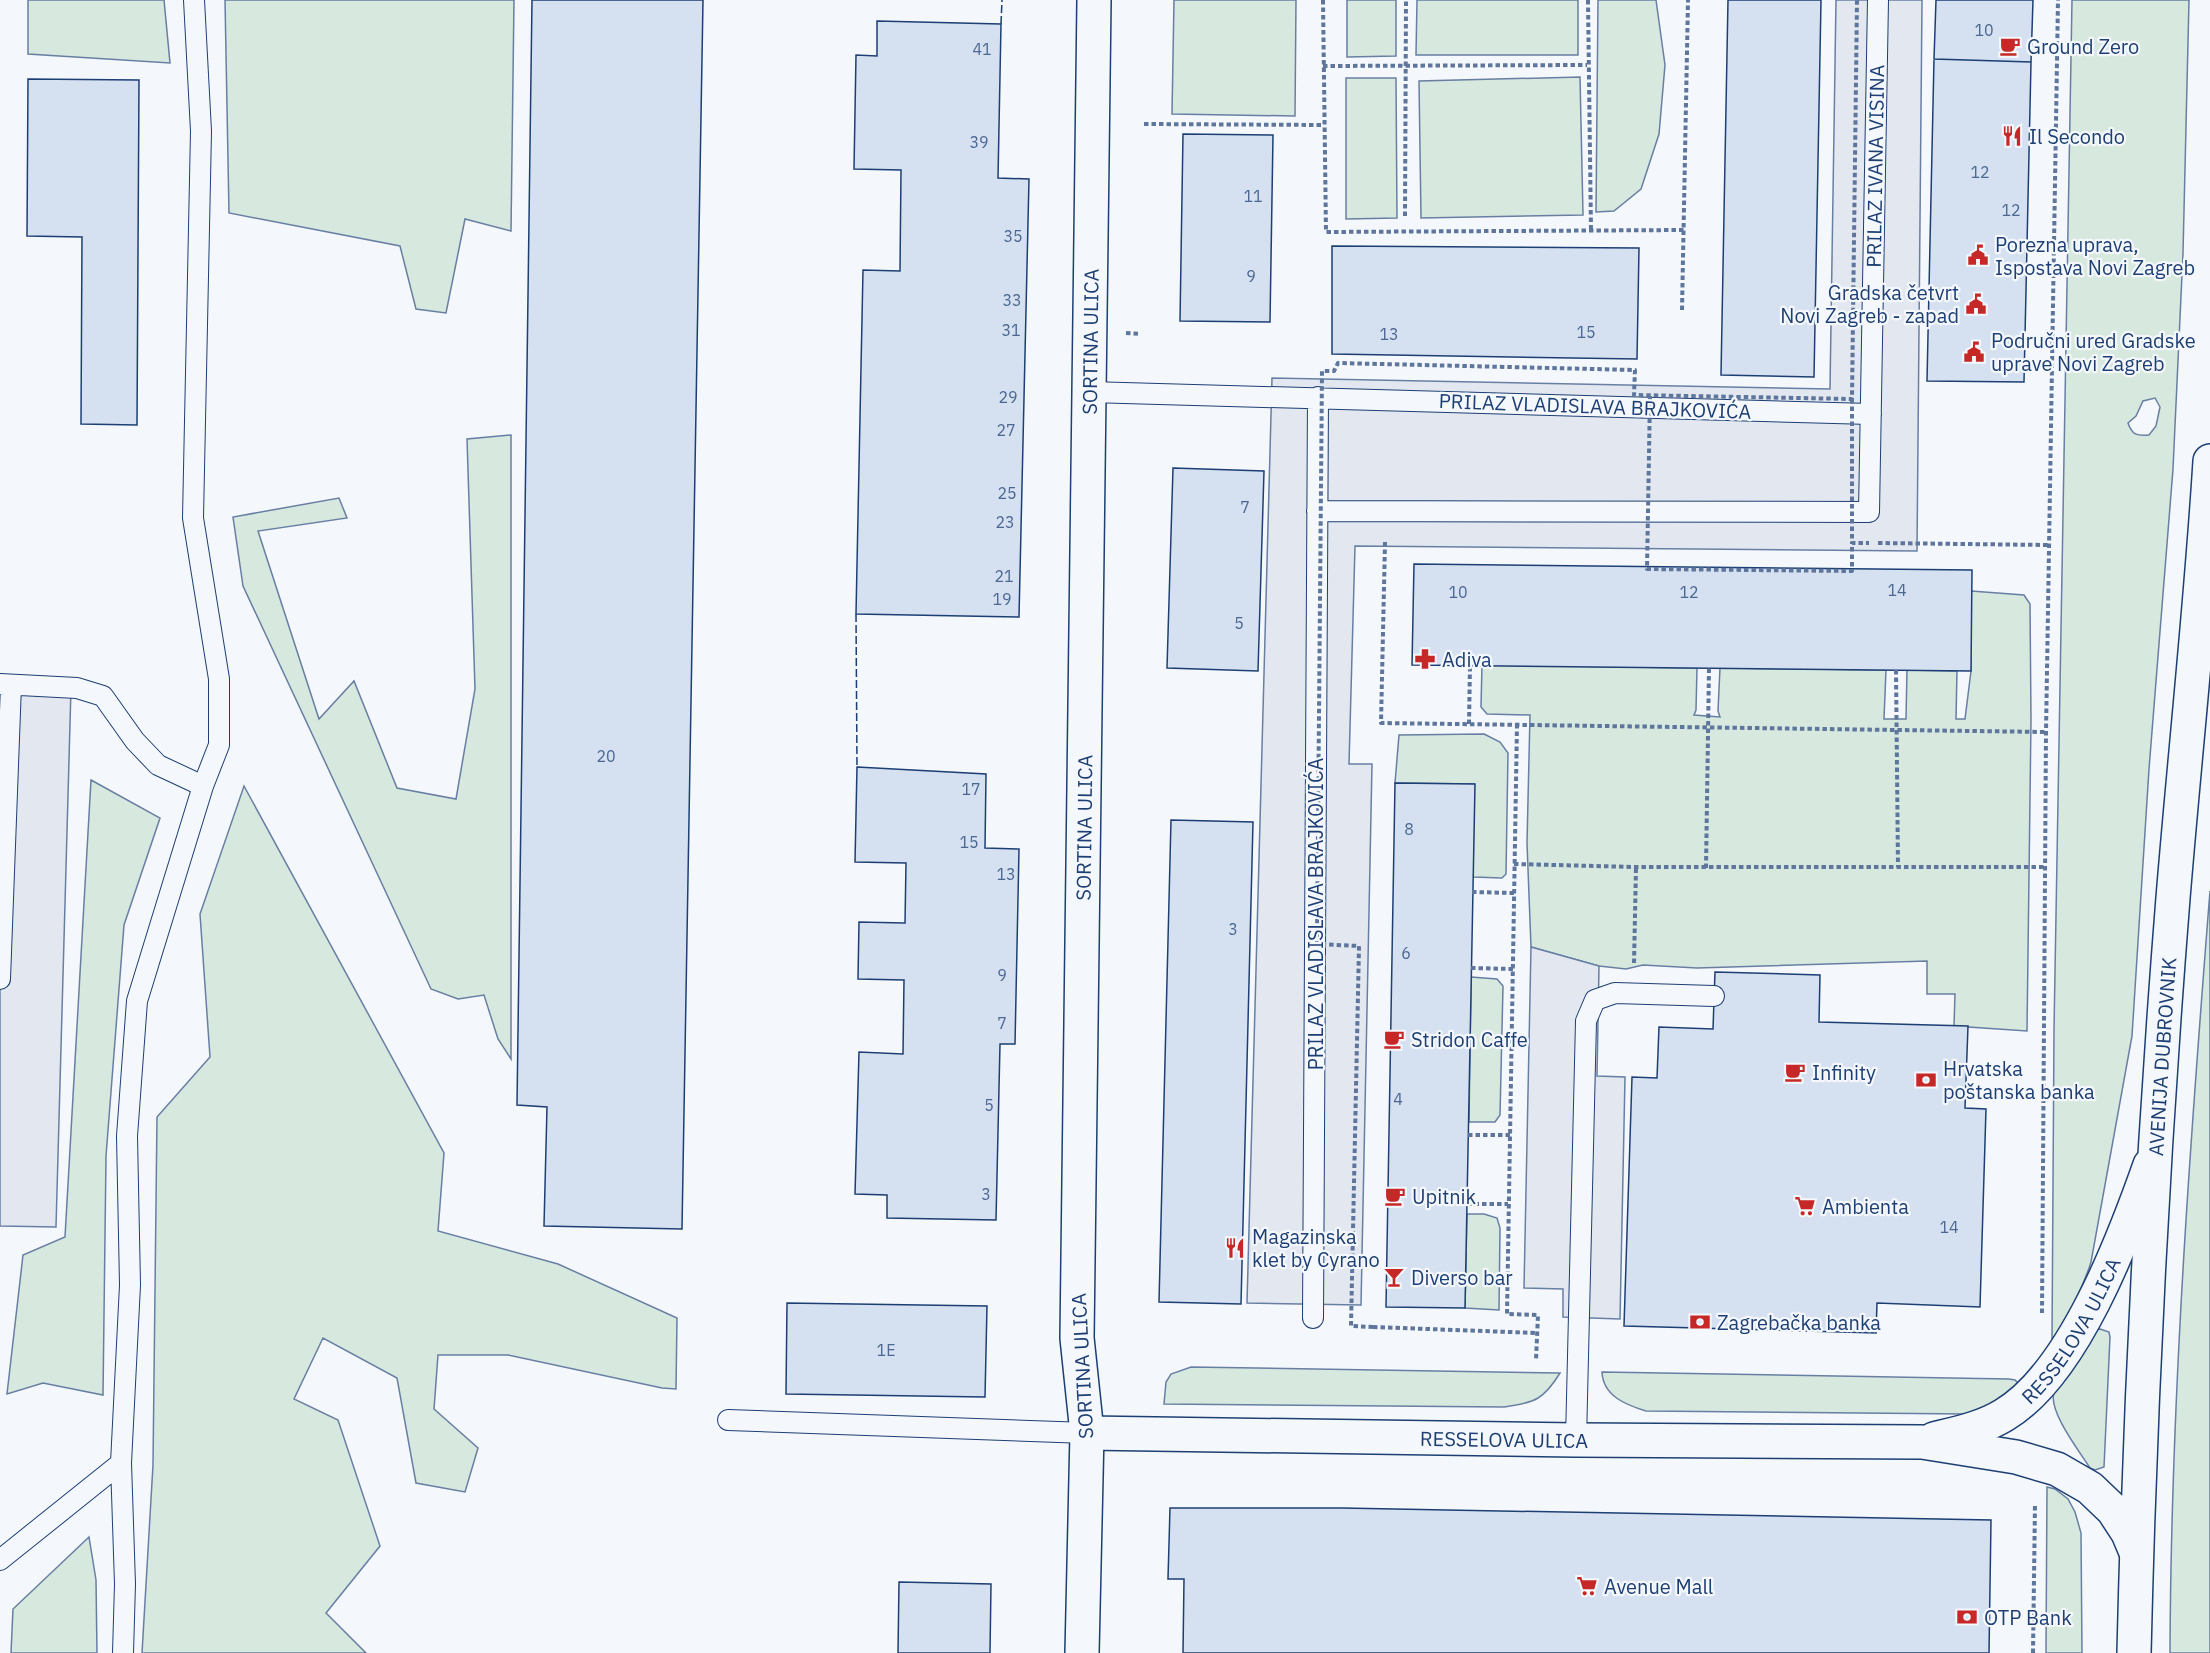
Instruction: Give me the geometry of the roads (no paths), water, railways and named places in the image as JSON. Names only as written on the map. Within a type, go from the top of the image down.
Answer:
[{"type":"street","name":"SORTINA ULICA","points":[[1082,1653],[1087,1433],[1077,1338],[1094,0]]},
{"type":"street","name":"AVENIJA DUBROVNIK","points":[[2134,1653],[2136,1552],[2154,1152],[2173,897],[2203,574],[2210,461]]},
{"type":"street","name":"RESSELOVA ULICA","points":[[1922,1442],[1981,1426],[2003,1416],[2023,1402],[2040,1384],[2068,1346],[2109,1271],[2133,1214],[2154,1152]]},
{"type":"street","name":"RESSELOVA ULICA","points":[[1087,1433],[1922,1442],[2016,1457],[2057,1469],[2090,1488],[2113,1510],[2128,1533],[2136,1552]]},
{"type":"lane","points":[[123,1653],[125,1584],[121,1463],[130,1285],[127,1136],[137,1001],[203,786],[219,745],[219,679],[193,518],[201,131],[194,0]]},
{"type":"lane","name":"PRILAZ IVANA VISINA","points":[[1317,511],[1869,512],[1878,0]]},
{"type":"lane","name":"PRILAZ VLADISLAVA BRAJKOVIĆA","points":[[1089,392],[1871,414]]},
{"type":"lane","name":"PRILAZ VLADISLAVA BRAJKOVIĆA","points":[[1312,1318],[1318,397]]},
{"type":"lane","points":[[0,979],[6,684],[77,688],[103,696],[135,741],[158,765],[203,786]]},
{"type":"lane","points":[[1576,1440],[1586,1021],[1595,1000],[1614,993],[1714,996]]},
{"type":"lane","points":[[728,1420],[1087,1433]]},
{"type":"lane","points":[[0,1560],[121,1463]]},
{"type":"place","name":"Ground Zero","points":[[2010,46]]},
{"type":"place","name":"Il Secondo","points":[[2012,136]]},
{"type":"place","name":"Porezna uprava, Ispostava Novi Zagreb","points":[[1978,255]]},
{"type":"place","name":"Gradska četvrt Novi Zagreb - zapad","points":[[1976,304]]},
{"type":"place","name":"Područni ured Gradske uprave Novi Zagreb","points":[[1974,352]]},
{"type":"place","name":"Adiva","points":[[1425,659]]},
{"type":"place","name":"Stridon Caffe","points":[[1394,1039]]},
{"type":"place","name":"Infinity","points":[[1795,1072]]},
{"type":"place","name":"Hrvatska poštanska banka","points":[[1926,1080]]},
{"type":"place","name":"Upitnik","points":[[1395,1196]]},
{"type":"place","name":"Ambienta","points":[[1805,1206]]},
{"type":"place","name":"Magazinska klet by Cyrano","points":[[1235,1248]]},
{"type":"place","name":"Diverso bar","points":[[1394,1277]]},
{"type":"place","name":"Zagrebačka banka","points":[[1700,1322]]},
{"type":"place","name":"Avenue Mall","points":[[1587,1586]]},
{"type":"place","name":"OTP Bank","points":[[1967,1617]]}]
